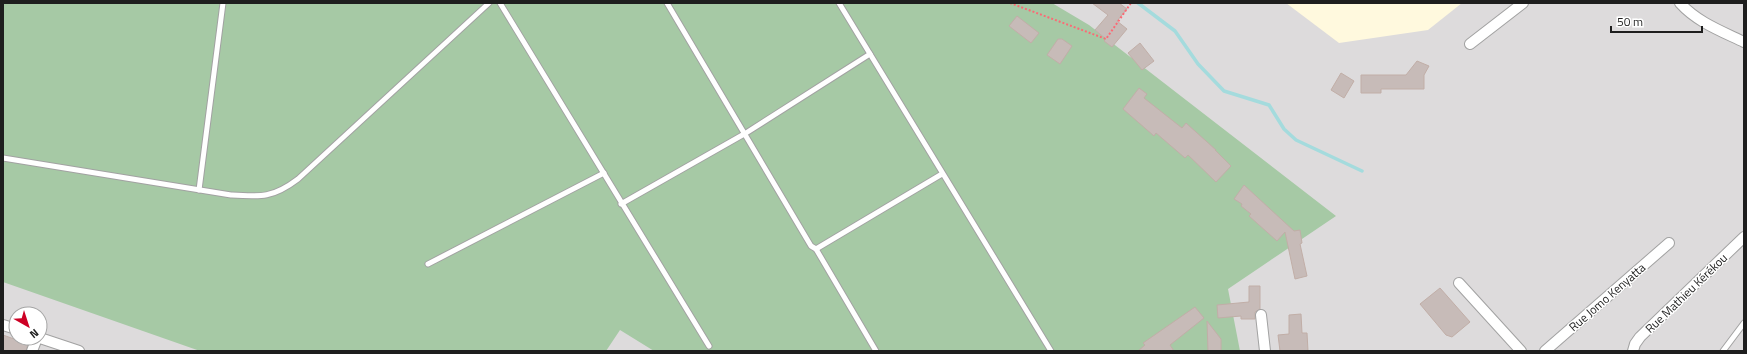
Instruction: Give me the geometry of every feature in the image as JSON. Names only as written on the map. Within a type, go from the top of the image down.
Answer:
[{"type":"street","points":[[1470,44],[1523,3]]},
{"type":"street","points":[[1680,3],[1689,13],[1744,42]]},
{"type":"street","name":"Rue Mathieu Kérékou","points":[[1633,351],[1635,344],[1640,337],[1744,237]]},
{"type":"street","name":"Rue Jomo Kenyatta","points":[[1545,351],[1669,244]]},
{"type":"street","points":[[1458,283],[1521,351]]},
{"type":"street","points":[[1261,316],[1265,351]]},
{"type":"street","points":[[48,341],[79,351]]},
{"type":"lane","points":[[199,190],[223,3]]},
{"type":"lane","points":[[3,158],[199,190],[255,197],[271,195],[286,187],[298,178],[489,3]]},
{"type":"lane","points":[[500,3],[604,173],[621,204],[709,346]]},
{"type":"lane","points":[[667,3],[811,246],[816,249],[876,351]]},
{"type":"lane","points":[[839,3],[1051,351]]},
{"type":"lane","points":[[621,204],[746,134],[870,54]]},
{"type":"lane","points":[[428,264],[604,173]]},
{"type":"lane","points":[[816,249],[942,174]]},
{"type":"lane","points":[[1723,351],[1744,323]]},
{"type":"path","points":[[1010,3],[1106,39],[1131,3]]},
{"type":"shaded area","points":[[3,3],[1744,3],[1744,351],[3,351]]},
{"type":"shaded area","points":[[1286,3],[1462,3],[1428,30],[1339,43]]},
{"type":"green space","points":[[3,3],[1052,3],[1089,25],[1336,216],[1228,289],[1240,351],[654,351],[620,330],[606,351],[200,351],[3,282]]},
{"type":"building","points":[[1092,3],[1119,3],[1127,9],[1117,21],[1127,29],[1112,47],[1104,41],[1106,39],[1095,30],[1108,15]]},
{"type":"building","points":[[1017,16],[1039,33],[1031,43],[1009,26]]},
{"type":"building","points":[[1058,39],[1062,39],[1072,46],[1060,64],[1047,55]]},
{"type":"building","points":[[1140,43],[1154,61],[1142,70],[1128,53]]},
{"type":"building","points":[[1417,61],[1429,66],[1424,75],[1424,89],[1381,89],[1381,93],[1361,93],[1361,75],[1406,75]]},
{"type":"building","points":[[1341,73],[1354,81],[1344,98],[1331,90]]},
{"type":"building","points":[[1139,88],[1147,94],[1144,98],[1182,128],[1186,123],[1216,150],[1231,166],[1216,182],[1188,155],[1185,158],[1156,133],[1154,136],[1123,109]]},
{"type":"building","points":[[1244,185],[1294,231],[1300,230],[1302,243],[1300,244],[1307,276],[1295,279],[1285,232],[1277,241],[1249,216],[1251,214],[1241,206],[1242,204],[1234,199]]},
{"type":"building","points":[[1249,286],[1260,286],[1260,309],[1255,312],[1255,319],[1241,319],[1241,316],[1218,318],[1217,305],[1249,302]]},
{"type":"building","points":[[1440,288],[1470,322],[1452,337],[1446,335],[1420,304]]},
{"type":"building","points":[[1195,307],[1204,318],[1170,345],[1174,351],[1138,351],[1145,345],[1143,343]]},
{"type":"building","points":[[1301,314],[1302,333],[1307,333],[1308,351],[1280,351],[1278,335],[1289,334],[1289,315]]},
{"type":"building","points":[[1207,321],[1221,339],[1221,351],[1208,351]]},
{"type":"building","points":[[3,335],[8,337],[8,346],[27,346],[26,351],[3,351]]},
{"type":"waterway","points":[[1138,3],[1175,31],[1198,64],[1224,91],[1269,105],[1284,129],[1296,140],[1362,171]]}]
